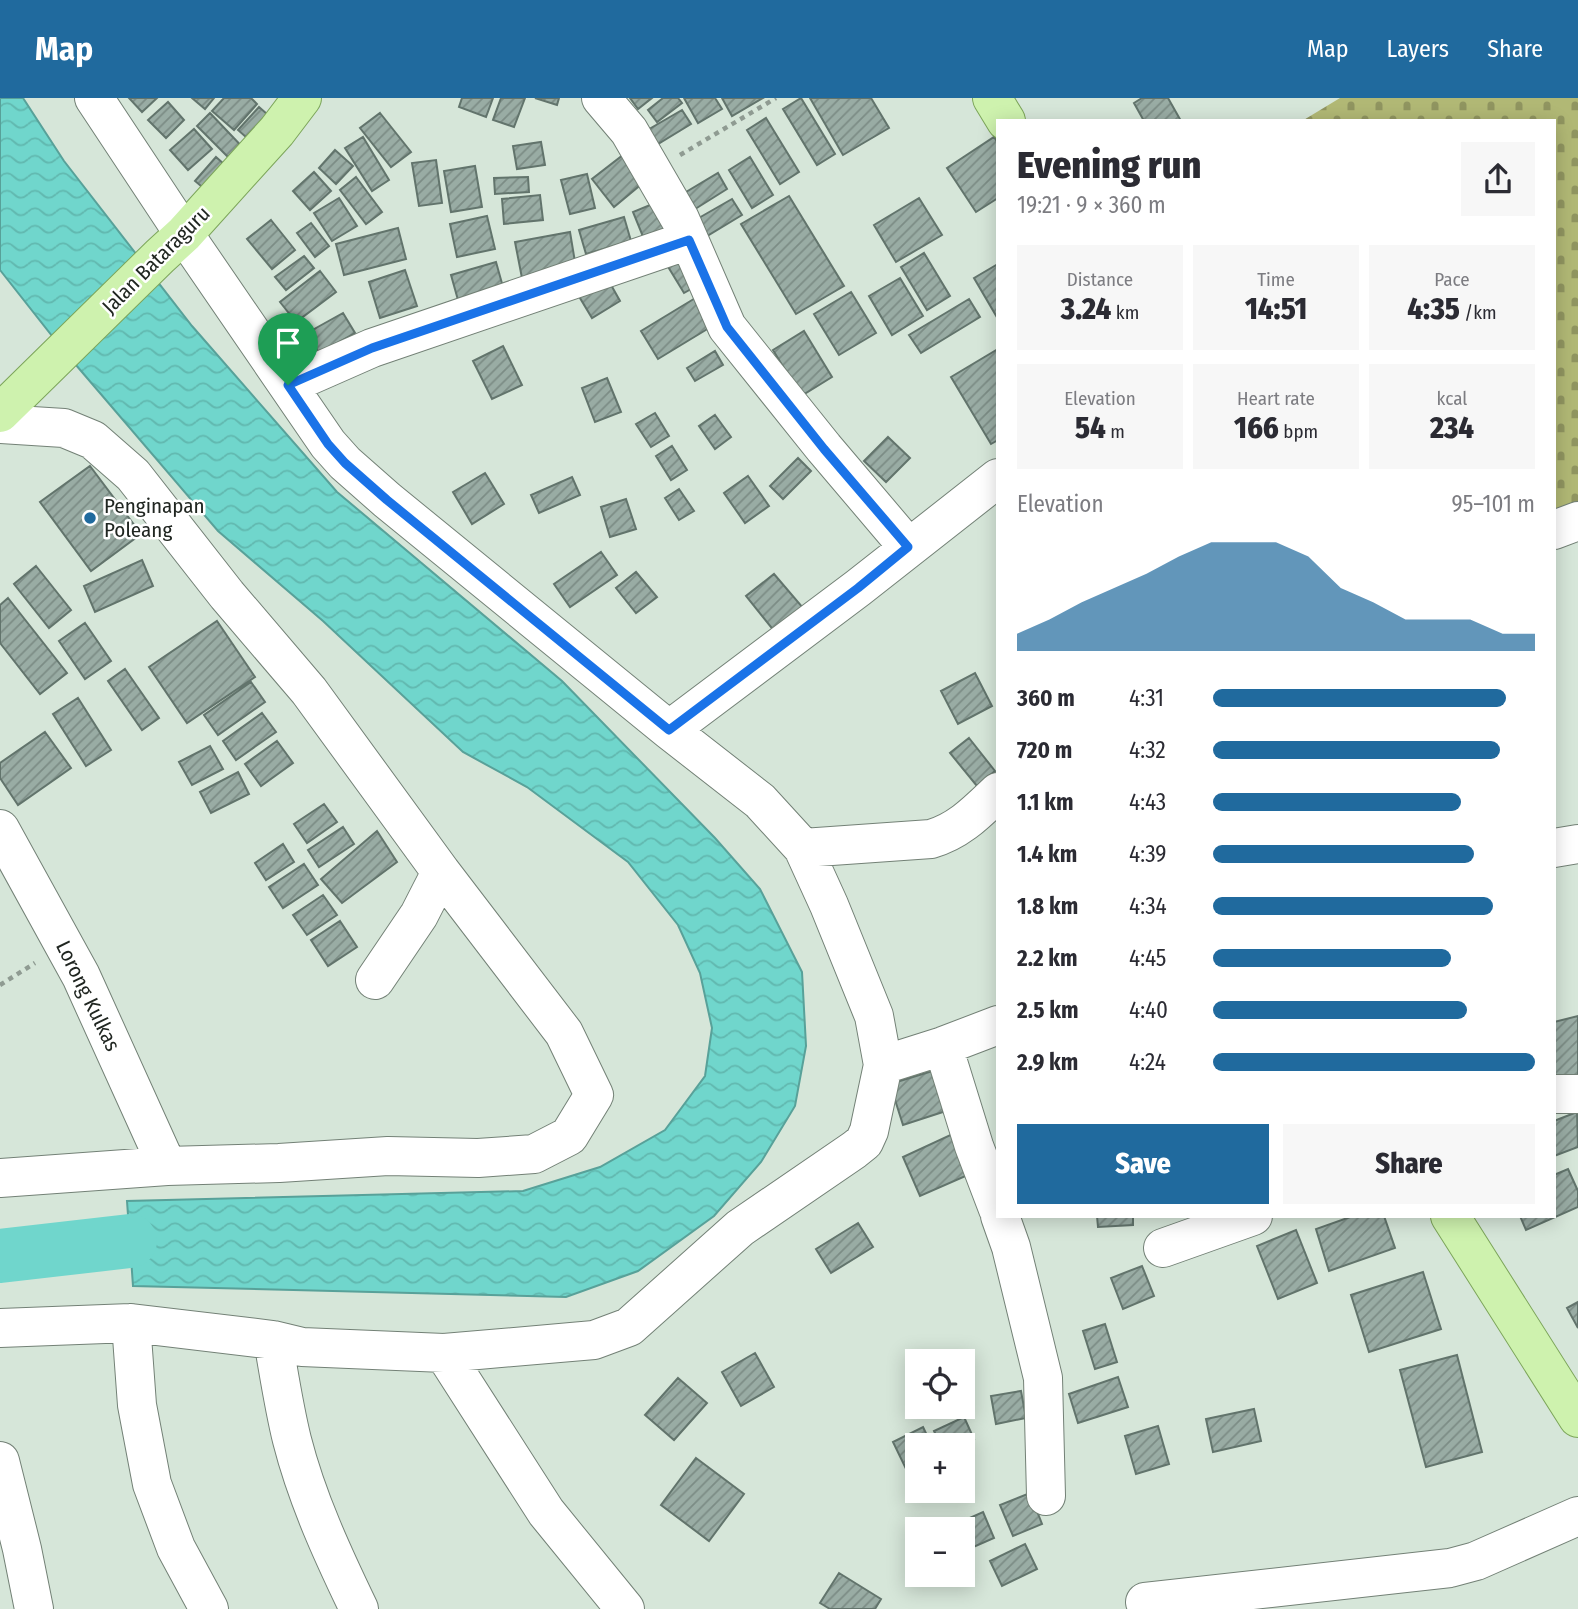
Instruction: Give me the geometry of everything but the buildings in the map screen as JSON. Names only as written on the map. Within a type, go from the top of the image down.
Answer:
[{"type":"main road","name":"Jalan Bataraguru","points":[[12,401],[172,245],[277,131],[302,98]]},
{"type":"main road","points":[[1451,1218],[1577,1415]]},
{"type":"street","points":[[0,1328],[131,1323],[272,1340],[302,1347],[444,1353],[594,1340],[629,1327],[740,1228],[864,1142],[869,1131],[883,1065],[874,1016],[803,848],[760,801],[669,730],[345,463],[328,444],[288,385],[172,245],[94,98]]},
{"type":"street","points":[[601,98],[629,131],[680,219],[727,327],[824,449],[908,547]]},
{"type":"street","points":[[288,385],[372,348],[689,240]]},
{"type":"street","points":[[0,424],[64,428],[93,440],[133,475],[227,595],[309,691],[441,873],[564,1033],[594,1095],[569,1136],[534,1154],[478,1158],[388,1156],[167,1166],[0,1178]]},
{"type":"street","points":[[669,730],[858,588],[996,480]]},
{"type":"street","points":[[1556,529],[1578,521]]},
{"type":"street","points":[[803,848],[940,837],[962,825],[996,794]]},
{"type":"street","name":"Lorong Kulkas","points":[[0,829],[81,976],[167,1166]]},
{"type":"street","points":[[1556,848],[1578,844]]},
{"type":"street","points":[[375,980],[419,915],[441,873]]},
{"type":"street","points":[[883,1065],[996,1026]]},
{"type":"street","points":[[943,1046],[974,1146],[996,1204]]},
{"type":"street","points":[[1556,1094],[1578,1094]]},
{"type":"street","points":[[1001,1218],[1011,1247],[1043,1378],[1046,1496]]},
{"type":"street","points":[[1163,1248],[1246,1218]]},
{"type":"street","points":[[131,1323],[137,1405],[152,1484],[176,1548],[209,1609]]},
{"type":"street","points":[[272,1340],[292,1441],[331,1550],[359,1609]]},
{"type":"street","points":[[444,1353],[546,1512],[625,1609]]},
{"type":"street","points":[[0,1461],[34,1609]]},
{"type":"street","points":[[1145,1602],[1450,1568],[1476,1561],[1578,1516]]},
{"type":"path","points":[[652,171],[776,98]]},
{"type":"path","points":[[0,985],[64,945]]},
{"type":"green space","points":[[1340,98],[1578,98],[1578,511],[1556,520],[1556,119],[1305,119]]},
{"type":"water","points":[[0,98],[23,98],[64,161],[192,326],[337,492],[562,681],[715,838],[760,889],[802,972],[806,1046],[795,1106],[761,1162],[714,1216],[638,1271],[566,1297],[133,1286],[127,1201],[523,1191],[600,1167],[665,1130],[705,1076],[712,1028],[700,973],[678,925],[628,862],[527,787],[463,752],[323,621],[218,531],[64,351],[0,270]]},
{"type":"waterway","points":[[0,1256],[130,1241]]},
{"type":"place","name":"Penginapan Poleang","points":[[90,518]]},
{"type":"route","points":[[689,240],[727,327],[824,449],[908,547],[858,588],[669,730],[345,463],[328,444],[288,385],[372,348],[689,240]]}]
